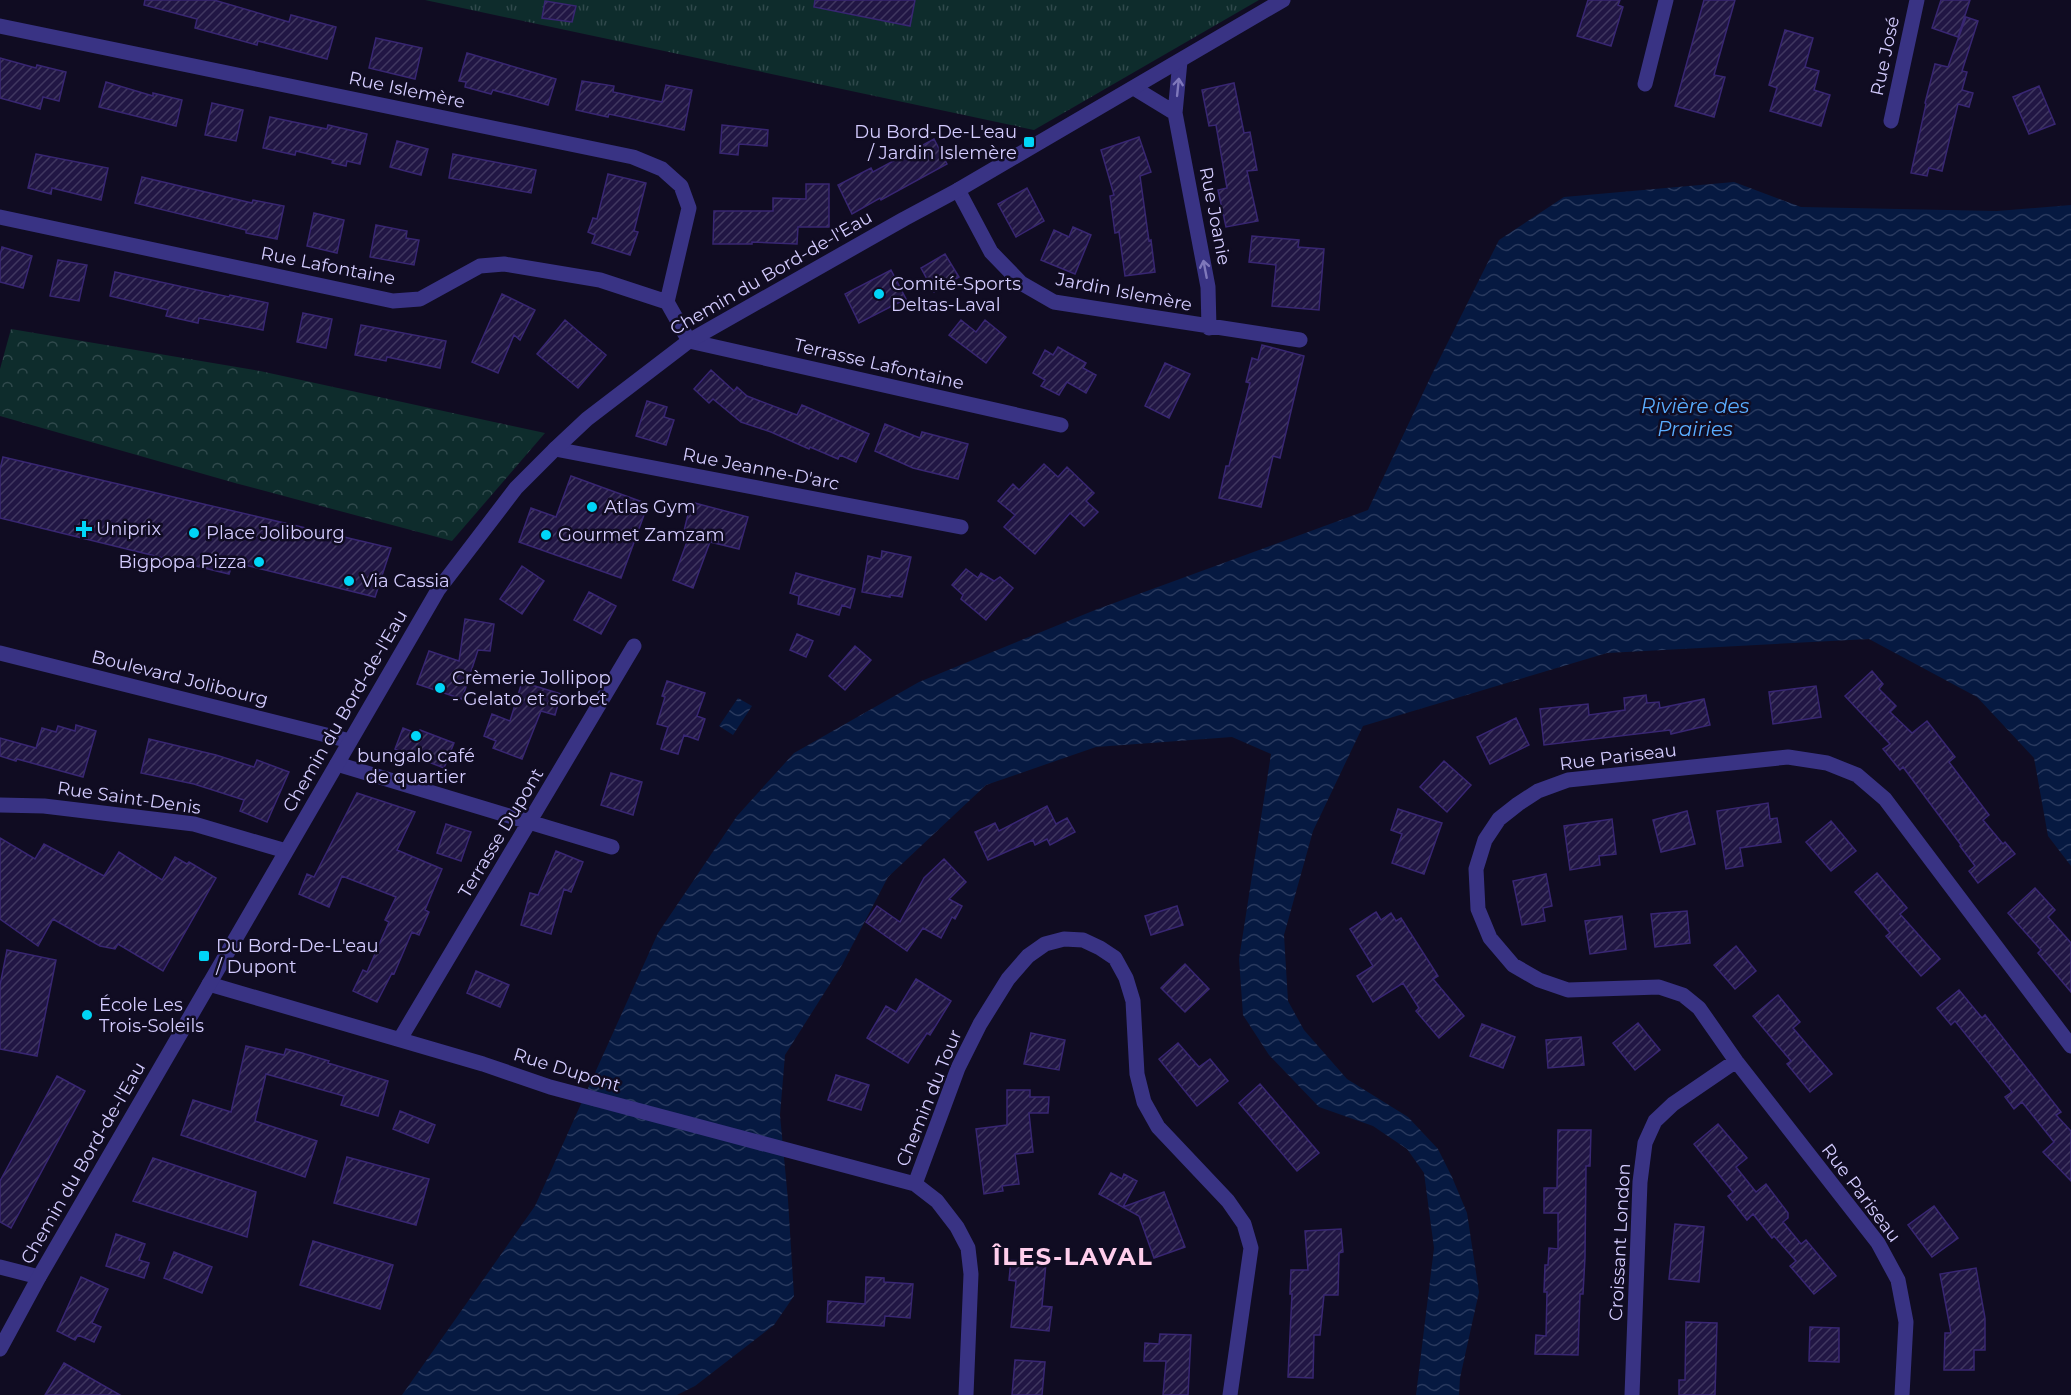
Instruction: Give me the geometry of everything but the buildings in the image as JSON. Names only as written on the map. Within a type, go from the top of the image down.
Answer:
[{"type":"street","name":"Chemin du Bord-de-l'Eau","points":[[0,1349],[39,1277],[438,590],[516,488],[587,419],[689,341],[958,190],[1283,0]]},
{"type":"street","points":[[1645,84],[1666,0]]},
{"type":"street","name":"Rue José","points":[[1891,121],[1917,0]]},
{"type":"street","name":"Rue Islemère","points":[[0,26],[633,157],[653,165],[662,169],[681,186],[689,208],[667,302]]},
{"type":"street","name":"Rue Joanie","points":[[1180,61],[1175,113],[1208,287],[1209,328]]},
{"type":"street","points":[[1134,88],[1175,113]]},
{"type":"street","name":"Jardin Islemère","points":[[958,190],[991,252],[1021,283],[1054,302],[1209,328],[1300,340]]},
{"type":"street","name":"Rue Lafontaine","points":[[0,217],[393,301],[420,299],[480,266],[504,264],[600,280],[667,302]]},
{"type":"street","points":[[667,302],[689,341]]},
{"type":"street","name":"Terrasse Lafontaine","points":[[689,341],[1060,425]]},
{"type":"street","name":"Rue Jeanne-D'arc","points":[[555,449],[961,527]]},
{"type":"street","name":"Terrasse Dupont","points":[[400,1039],[634,646]]},
{"type":"street","name":"Boulevard Jolibourg","points":[[0,653],[350,741]]},
{"type":"street","name":"Rue Pariseau","points":[[1902,1395],[1906,1322],[1898,1280],[1878,1243],[1736,1061],[1700,1008],[1683,995],[1659,987],[1568,990],[1539,980],[1513,965],[1490,938],[1478,909],[1476,869],[1485,840],[1499,819],[1518,804],[1538,791],[1568,780],[1788,758],[1827,763],[1857,775],[1885,799],[2071,1046]]},
{"type":"street","points":[[337,764],[612,847]]},
{"type":"street","name":"Rue Saint-Denis","points":[[0,805],[44,806],[194,824],[286,851]]},
{"type":"street","name":"Chemin du Tour","points":[[966,1395],[971,1274],[968,1248],[957,1227],[937,1201],[915,1184],[958,1068],[980,1024],[1008,979],[1028,956],[1045,944],[1064,939],[1083,940],[1115,958],[1126,978],[1133,1001],[1137,1074],[1144,1102],[1158,1127],[1228,1202],[1245,1224],[1251,1248],[1230,1395]]},
{"type":"street","name":"Rue Dupont","points":[[209,984],[483,1064],[550,1087],[915,1184]]},
{"type":"street","name":"Croissant London","points":[[1632,1395],[1640,1182],[1645,1143],[1655,1121],[1673,1104],[1736,1061]]},
{"type":"street","points":[[0,1267],[39,1277]]},
{"type":"green space","points":[[425,0],[1259,0],[1034,130]]},
{"type":"green space","points":[[11,329],[260,371],[545,433],[452,541],[235,483],[0,416],[0,369]]},
{"type":"water","name":"Rivière des Prairies","points":[[1734,182],[1801,207],[1997,211],[2071,205],[2071,866],[2048,836],[2034,758],[1977,697],[1869,639],[1607,653],[1363,726],[1313,831],[1284,935],[1288,1001],[1304,1030],[1347,1079],[1408,1117],[1438,1149],[1467,1213],[1479,1292],[1460,1378],[1459,1395],[1416,1395],[1434,1248],[1424,1173],[1407,1149],[1373,1126],[1319,1107],[1269,1055],[1243,1015],[1239,959],[1271,754],[1232,737],[1096,747],[986,785],[888,877],[842,965],[785,1055],[780,1115],[794,1296],[774,1325],[695,1386],[677,1395],[402,1395],[535,1206],[658,933],[737,816],[794,753],[919,682],[1095,610],[1368,510],[1431,376],[1499,240],[1564,197]]},
{"type":"water","points":[[738,698],[752,706],[733,735],[719,726]]},
{"type":"place","name":"Du Bord-De-L'eau / Jardin Islemère","points":[[1029,142]]},
{"type":"place","name":"Comité-Sports Deltas-Laval","points":[[879,294]]},
{"type":"place","name":"Atlas Gym","points":[[592,507]]},
{"type":"place","name":"Uniprix","points":[[84,529]]},
{"type":"place","name":"Place Jolibourg","points":[[194,533]]},
{"type":"place","name":"Gourmet Zamzam","points":[[546,535]]},
{"type":"place","name":"Bigpopa Pizza","points":[[259,562]]},
{"type":"place","name":"Via Cassia","points":[[349,581]]},
{"type":"place","name":"Crèmerie Jollipop - Gelato et sorbet","points":[[440,688]]},
{"type":"place","name":"bungalo café de quartier","points":[[416,736]]},
{"type":"place","name":"Du Bord-De-L'eau / Dupont","points":[[204,956]]},
{"type":"place","name":"École Les Trois-Soleils","points":[[87,1015]]},
{"type":"district","name":"ÎLES-LAVAL","points":[[1073,1257]]}]
